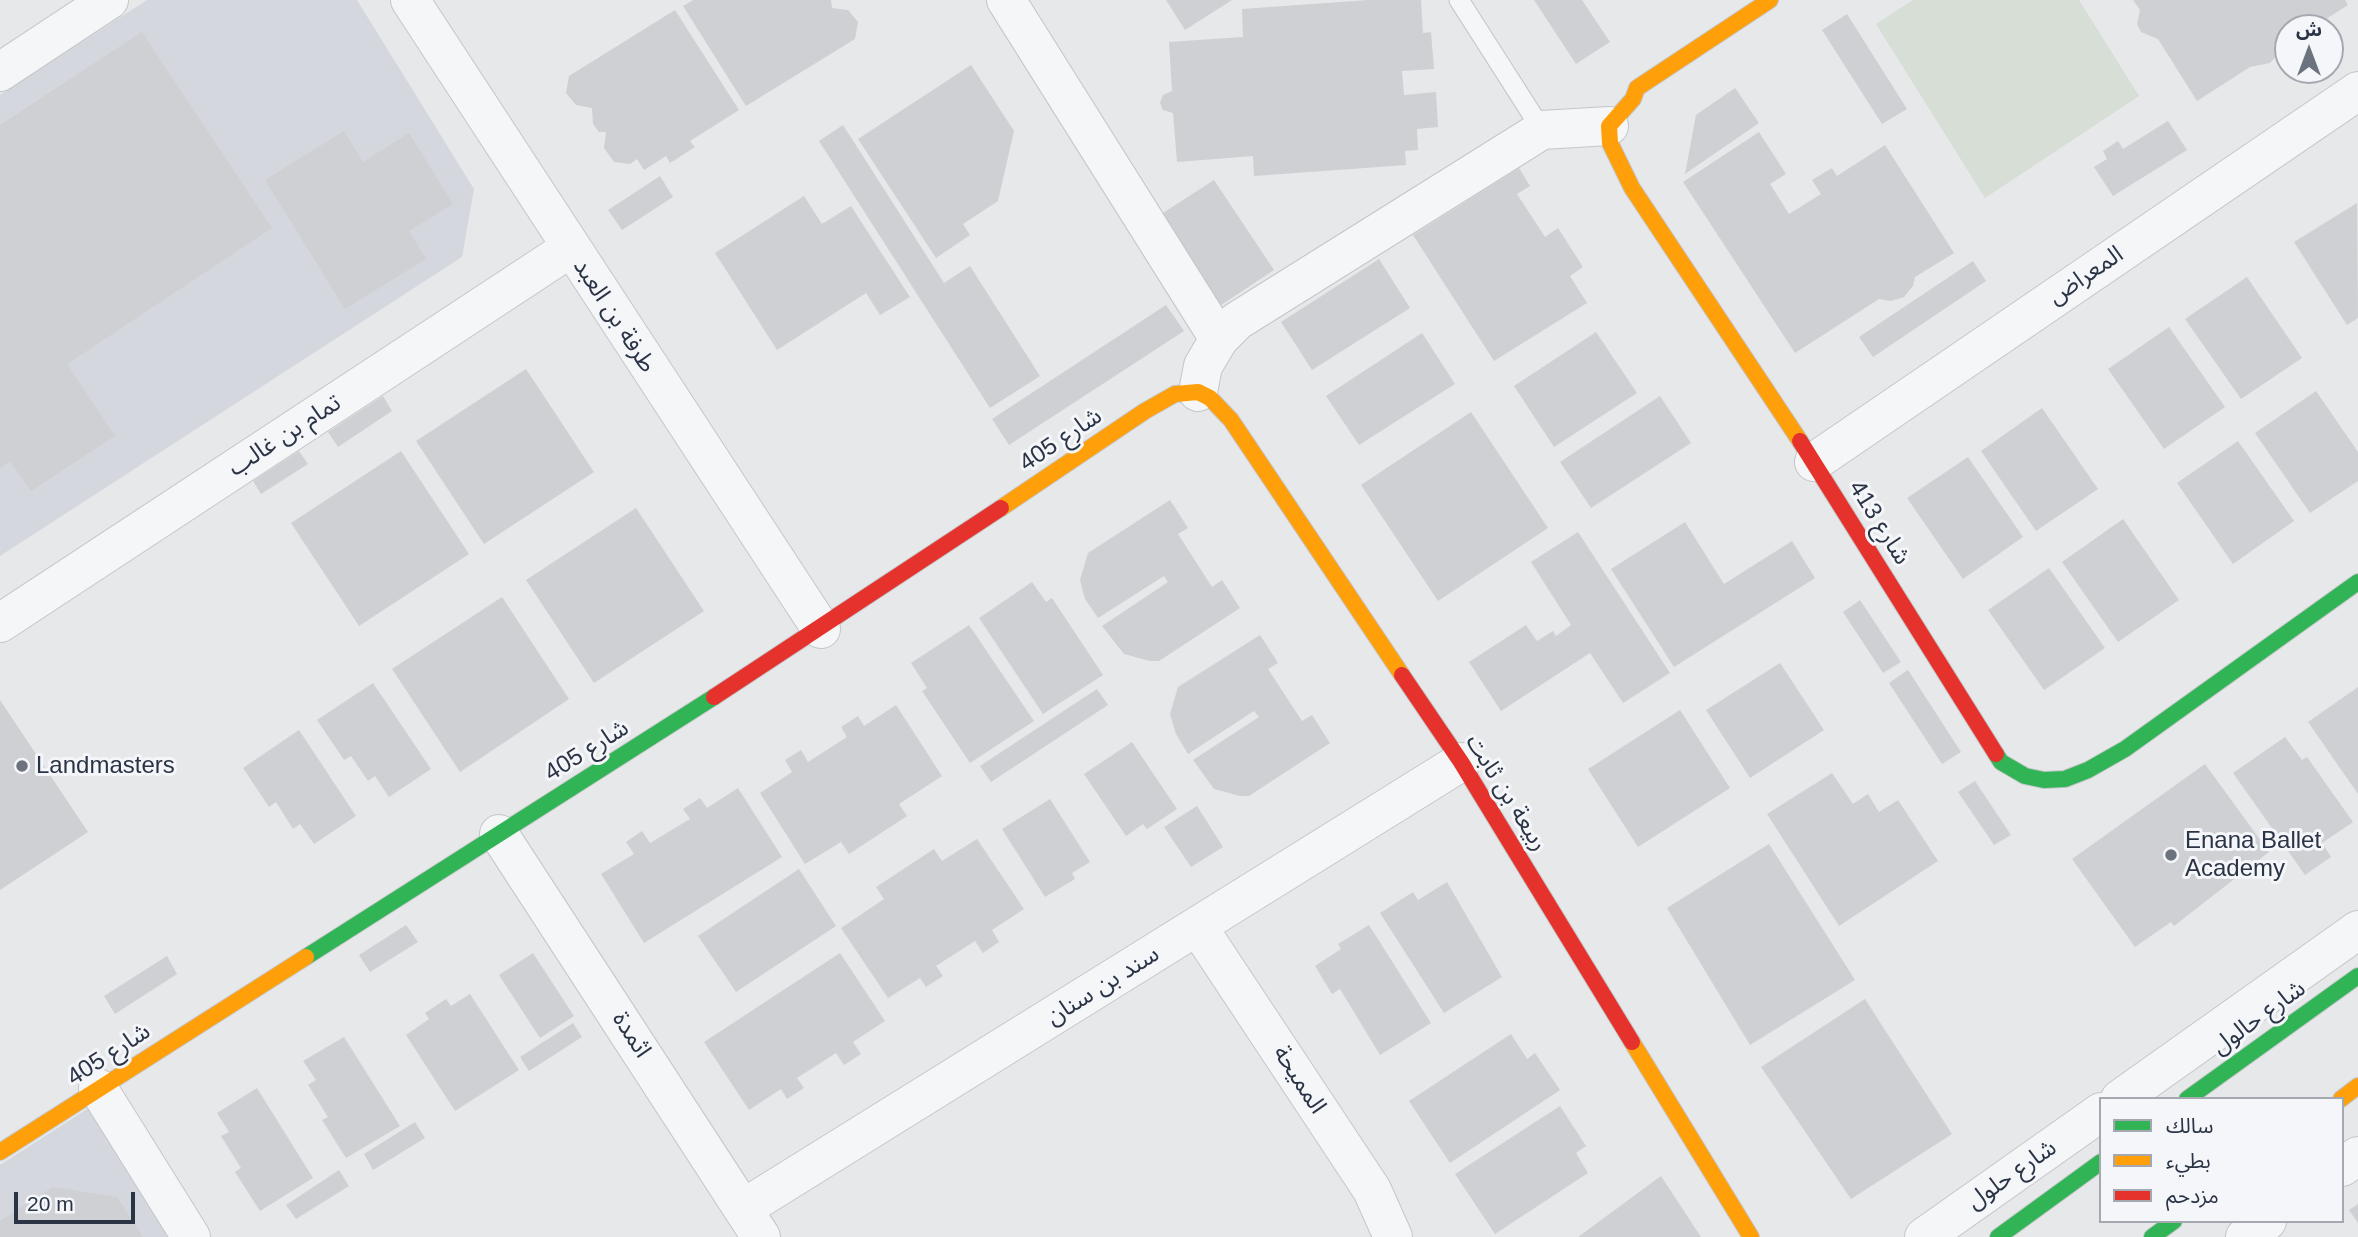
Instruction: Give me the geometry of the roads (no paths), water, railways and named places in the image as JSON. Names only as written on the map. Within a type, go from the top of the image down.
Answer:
[{"type":"street","points":[[0,72],[109,0]]},
{"type":"street","name":"طرفة بن العبد","points":[[410,0],[569,248],[821,629]]},
{"type":"street","points":[[1006,0],[1219,339]]},
{"type":"street","points":[[1198,392],[1203,366],[1219,339],[1237,321],[1542,130],[1609,126],[1633,99],[1637,88],[1770,0]]},
{"type":"street","name":"المعراض","points":[[1814,462],[2358,91]]},
{"type":"street","name":"شارع 413","points":[[1609,126],[1615,159],[1632,188],[1814,462],[2001,762],[2034,778],[2065,779],[2088,770],[2125,749],[2358,582]]},
{"type":"street","name":"تمام بن غالب","points":[[0,623],[569,248]]},
{"type":"street","name":"شارع 405","points":[[0,1152],[821,629],[1145,411],[1175,394],[1198,392]]},
{"type":"street","name":"ربيعة بن ثابت","points":[[1198,392],[1210,398],[1231,420],[1461,762],[1751,1237]]},
{"type":"street","name":"سند بن سنان","points":[[753,1222],[1198,927],[1461,762]]},
{"type":"street","name":"اثمدة","points":[[499,834],[753,1222]]},
{"type":"street","name":"المميحة","points":[[1198,927],[1372,1190],[1393,1237]]},
{"type":"street","points":[[2123,1097],[2358,930]]},
{"type":"street","name":"شارع حالول","points":[[2190,1097],[2358,976]]},
{"type":"street","points":[[2344,1097],[2358,1086]]},
{"type":"street","points":[[98,1088],[191,1237]]},
{"type":"street","name":"شارع حلول","points":[[1924,1237],[2099,1113]]},
{"type":"street","points":[[1998,1237],[2099,1163]]},
{"type":"street","points":[[2152,1237],[2171,1223]]},
{"type":"street","points":[[2245,1237],[2264,1223]]},
{"type":"lane","points":[[1460,0],[1542,130]]},
{"type":"place","name":"Landmasters","points":[[22,766]]},
{"type":"place","name":"Enana Ballet Academy","points":[[2171,855]]}]
